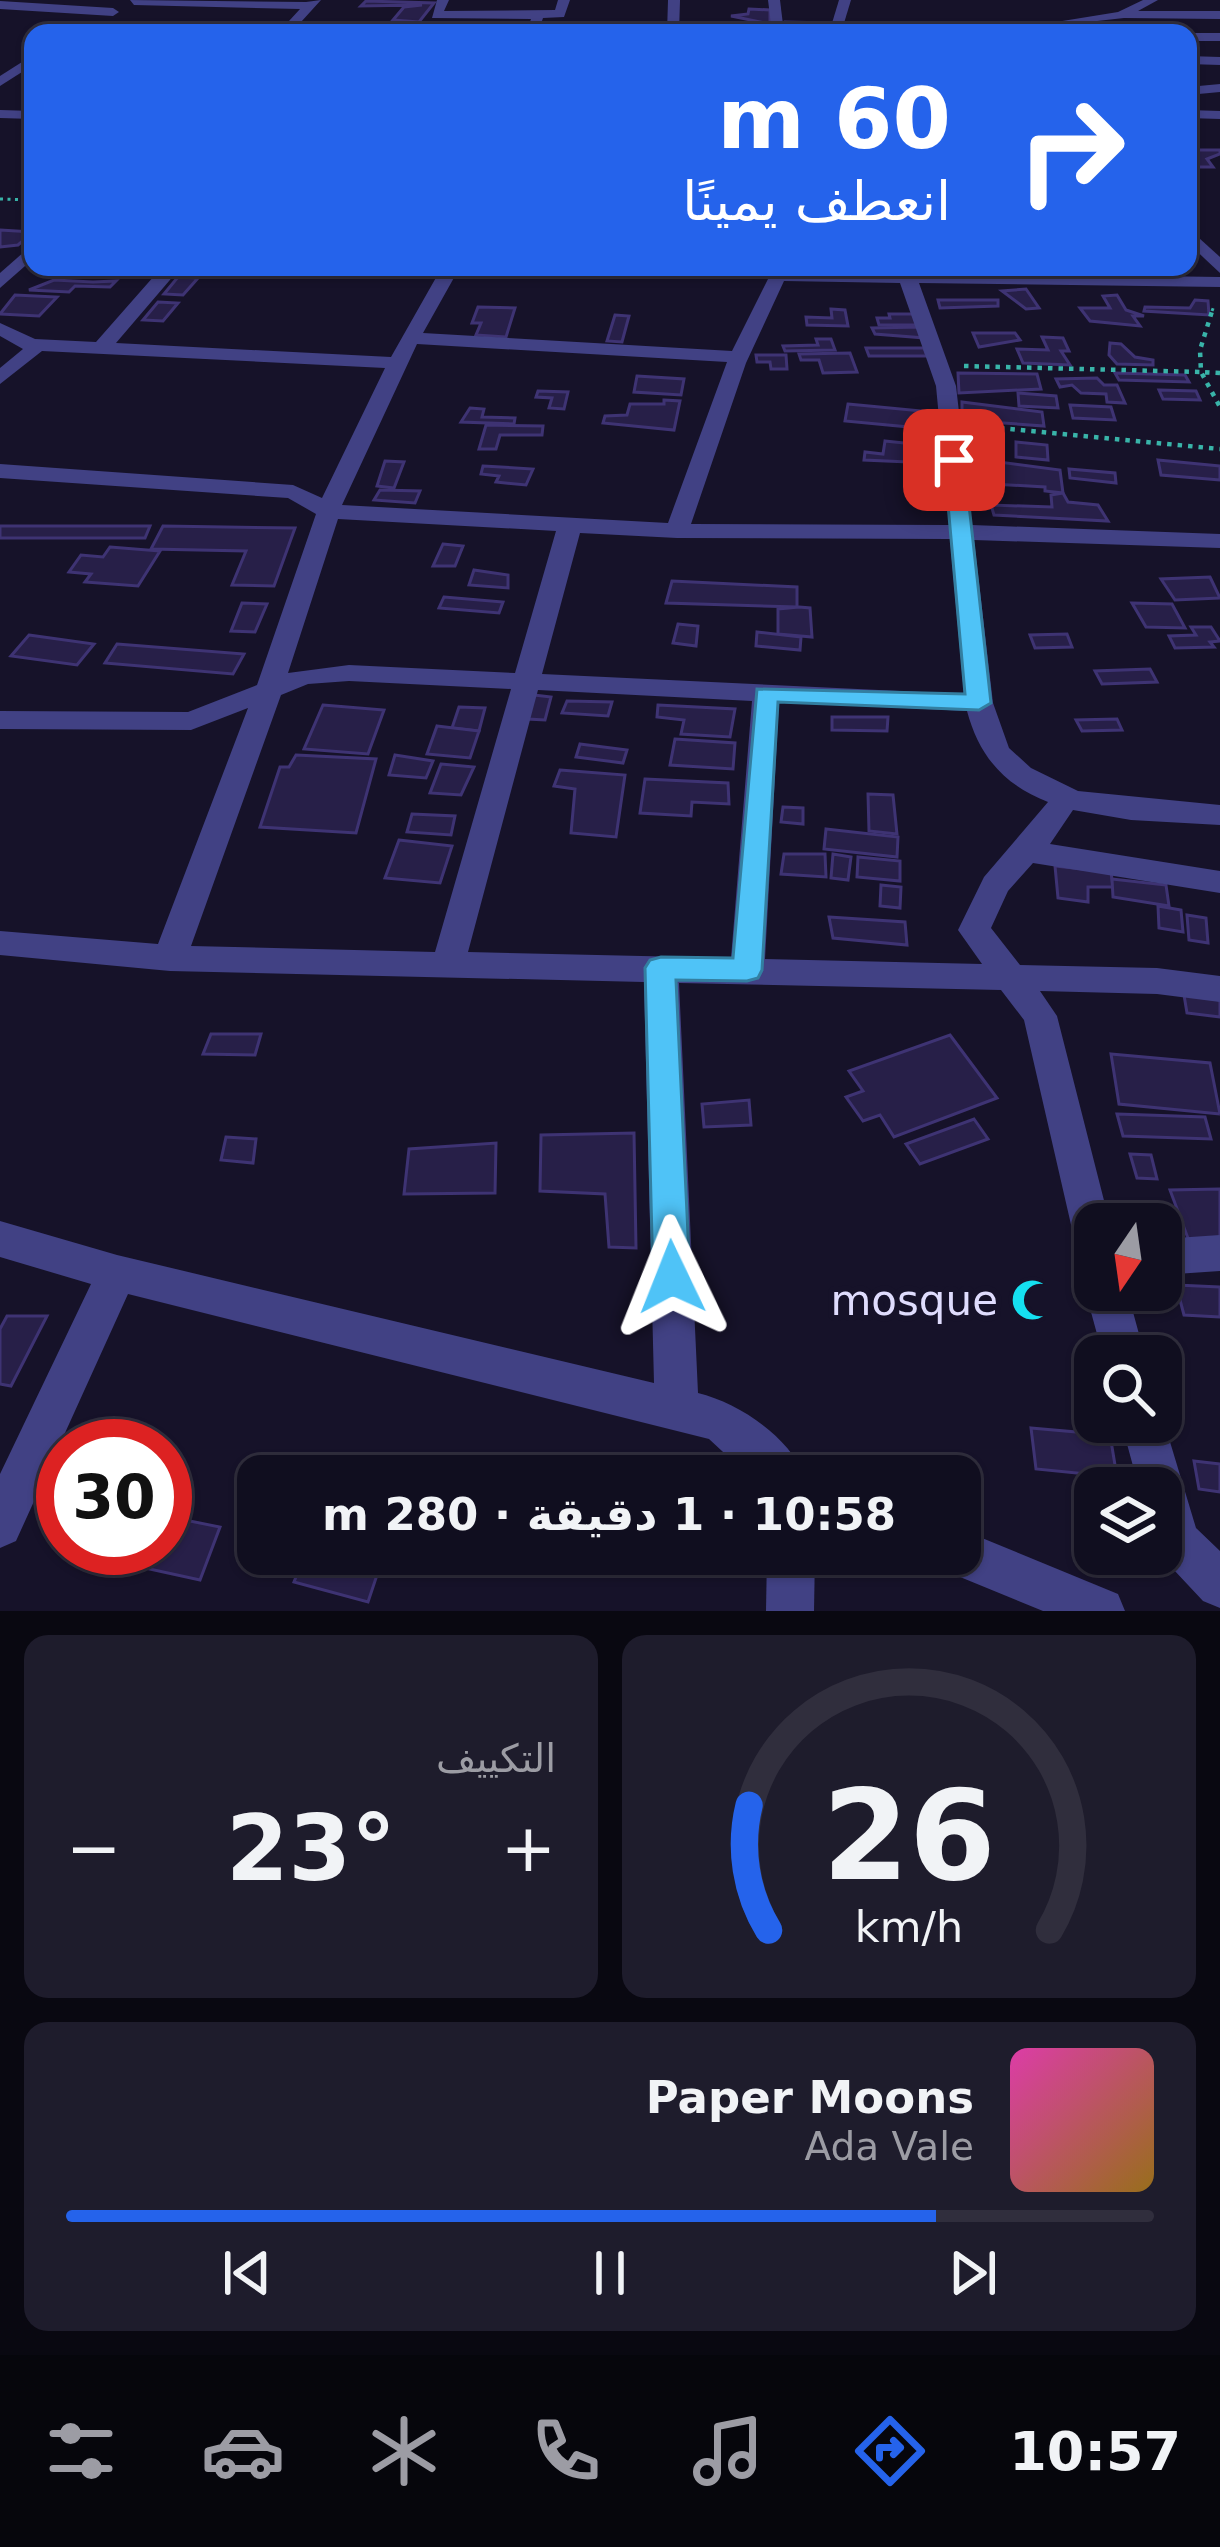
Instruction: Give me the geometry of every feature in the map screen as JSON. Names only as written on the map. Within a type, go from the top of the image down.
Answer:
[{"type":"street","points":[[443,0],[436,15],[560,14],[564,0]]},
{"type":"street","points":[[1010,13],[1091,24],[1152,0]]},
{"type":"street","points":[[88,24],[136,1],[313,3]]},
{"type":"street","points":[[4,7],[113,12]]},
{"type":"street","points":[[536,24],[538,15]]},
{"type":"street","points":[[1121,15],[1220,15]]},
{"type":"street","points":[[1197,242],[1220,268]]},
{"type":"street","points":[[0,283],[24,258]]},
{"type":"street","points":[[101,348],[164,276]]},
{"type":"street","points":[[170,958],[269,690],[328,511],[410,338],[447,276]]},
{"type":"street","points":[[677,531],[739,357],[778,276]]},
{"type":"street","points":[[916,276],[940,365],[950,424],[979,703],[996,752],[1034,785],[1066,798],[1220,815]]},
{"type":"street","points":[[991,276],[1220,282]]},
{"type":"street","points":[[0,329],[31,345],[398,363]]},
{"type":"street","points":[[410,338],[739,357]]},
{"type":"street","points":[[0,378],[34,349],[31,345]]},
{"type":"street","points":[[0,471],[292,492],[328,511],[677,531],[963,532],[1220,542]]},
{"type":"street","points":[[448,964],[570,525]]},
{"type":"street","points":[[0,720],[191,721],[304,676],[349,673],[979,703]]},
{"type":"street","points":[[747,970],[766,694]]},
{"type":"street","points":[[1066,798],[995,885],[974,930],[1040,1016],[1086,1203]]},
{"type":"street","points":[[1026,851],[1220,882]]},
{"type":"street","points":[[0,944],[170,958],[1157,981],[1220,989]]},
{"type":"street","points":[[661,968],[676,1409]]},
{"type":"street","points":[[0,1239],[117,1273],[721,1420],[759,1455]]},
{"type":"street","points":[[1182,1255],[1220,1252]]},
{"type":"street","points":[[0,1525],[117,1273]]},
{"type":"street","points":[[1149,1443],[1178,1542],[1217,1578]]},
{"type":"street","points":[[981,1562],[1101,1611]]},
{"type":"street","points":[[790,1611],[791,1575]]},
{"type":"path","points":[[1214,307],[1201,350],[1202,372],[1220,407]]},
{"type":"path","points":[[940,365],[1220,373]]},
{"type":"path","points":[[950,424],[1220,449]]},
{"type":"building","points":[[366,1],[434,3],[419,22],[393,20],[404,7],[422,5],[361,6]]},
{"type":"building","points":[[749,9],[770,10],[770,24],[731,16],[748,14]]},
{"type":"building","points":[[1197,150],[1220,150],[1207,159],[1213,167],[1197,167]]},
{"type":"building","points":[[0,230],[24,231],[18,245],[0,247]]},
{"type":"building","points":[[178,277],[198,278],[183,295],[164,294]]},
{"type":"building","points":[[54,280],[116,281],[110,287],[75,286],[69,292],[29,290]]},
{"type":"building","points":[[1026,289],[1039,308],[1026,309],[1002,291]]},
{"type":"building","points":[[15,295],[57,297],[39,316],[0,314]]},
{"type":"building","points":[[1117,295],[1126,310],[1144,316],[1133,316],[1140,326],[1090,321],[1080,308],[1110,308],[1103,296]]},
{"type":"building","points":[[938,300],[998,300],[998,306],[940,308]]},
{"type":"building","points":[[1195,300],[1208,301],[1209,315],[1144,311],[1145,307],[1190,308]]},
{"type":"building","points":[[158,302],[178,303],[163,321],[143,320]]},
{"type":"building","points":[[478,307],[515,308],[506,337],[476,335],[481,323],[472,323]]},
{"type":"building","points":[[831,309],[845,310],[848,326],[807,325],[806,317],[832,318]]},
{"type":"building","points":[[889,314],[915,314],[920,325],[879,325],[877,318],[890,318]]},
{"type":"building","points":[[615,315],[629,316],[622,342],[607,341]]},
{"type":"building","points":[[920,327],[925,338],[875,334],[872,328]]},
{"type":"building","points":[[973,333],[1015,333],[1020,340],[979,347]]},
{"type":"building","points":[[1042,337],[1063,338],[1069,351],[1061,351],[1070,365],[1023,363],[1017,349],[1048,350]]},
{"type":"building","points":[[816,339],[831,339],[835,350],[785,351],[783,346],[818,345]]},
{"type":"building","points":[[1110,343],[1121,344],[1135,357],[1153,360],[1153,365],[1117,364],[1109,355]]},
{"type":"building","points":[[866,348],[924,348],[927,356],[869,356]]},
{"type":"building","points":[[850,353],[857,372],[823,373],[819,360],[801,360],[799,354]]},
{"type":"building","points":[[756,355],[786,355],[787,369],[771,369],[770,362],[757,362]]},
{"type":"building","points":[[958,373],[1037,374],[1041,389],[959,393]]},
{"type":"building","points":[[1115,373],[1185,375],[1189,382],[1119,380]]},
{"type":"building","points":[[637,376],[684,379],[681,395],[634,392]]},
{"type":"building","points":[[1097,378],[1104,385],[1117,385],[1125,403],[1107,402],[1106,394],[1081,393],[1072,385],[1060,387],[1056,379]]},
{"type":"building","points":[[1159,390],[1196,391],[1200,400],[1163,399]]},
{"type":"building","points":[[538,391],[568,392],[564,409],[549,408],[552,398],[536,397]]},
{"type":"building","points":[[1018,393],[1056,396],[1058,408],[1019,406]]},
{"type":"building","points":[[664,400],[680,401],[674,430],[603,423],[605,416],[627,415],[630,404],[664,404]]},
{"type":"building","points":[[962,402],[1042,412],[1044,426],[962,420]]},
{"type":"building","points":[[848,404],[922,411],[920,428],[845,421]]},
{"type":"building","points":[[1070,405],[1111,407],[1115,420],[1073,418]]},
{"type":"building","points":[[470,408],[484,409],[482,417],[515,418],[514,424],[461,422]]},
{"type":"building","points":[[486,425],[543,426],[542,435],[500,435],[496,449],[479,449]]},
{"type":"building","points":[[885,441],[933,446],[931,463],[864,460],[865,452],[883,454]]},
{"type":"building","points":[[1016,442],[1047,445],[1048,460],[1016,457]]},
{"type":"building","points":[[968,458],[1060,470],[1063,493],[1045,491],[1045,487],[975,483],[969,476]]},
{"type":"building","points":[[1158,460],[1220,466],[1220,480],[1161,475]]},
{"type":"building","points":[[385,461],[404,462],[394,488],[377,486]]},
{"type":"building","points":[[483,466],[533,469],[526,485],[496,482],[499,476],[481,474]]},
{"type":"building","points":[[1069,469],[1115,473],[1116,483],[1070,478]]},
{"type":"building","points":[[380,490],[420,491],[415,503],[374,500]]},
{"type":"building","points":[[1063,493],[1068,502],[1098,505],[1108,521],[994,515],[991,505],[1052,507],[1051,495]]},
{"type":"building","points":[[0,526],[150,526],[145,538],[0,538]]},
{"type":"building","points":[[163,526],[295,528],[274,586],[232,585],[246,551],[151,549]]},
{"type":"building","points":[[443,544],[463,546],[455,566],[433,566]]},
{"type":"building","points":[[110,547],[160,551],[138,586],[85,582],[91,574],[69,572],[81,555],[103,557]]},
{"type":"building","points":[[474,570],[508,575],[508,588],[469,585]]},
{"type":"building","points":[[1210,577],[1220,598],[1175,600],[1161,579]]},
{"type":"building","points":[[672,581],[797,587],[797,607],[666,603]]},
{"type":"building","points":[[444,597],[503,602],[499,613],[439,608]]},
{"type":"building","points":[[242,603],[267,604],[255,632],[231,631]]},
{"type":"building","points":[[1132,603],[1172,604],[1185,628],[1146,627]]},
{"type":"building","points":[[810,608],[812,637],[778,634],[778,609]]},
{"type":"building","points":[[678,624],[698,626],[696,646],[673,643]]},
{"type":"building","points":[[1191,627],[1211,627],[1220,641],[1210,642],[1214,647],[1175,648],[1169,636],[1196,635]]},
{"type":"building","points":[[757,632],[801,637],[800,650],[756,646]]},
{"type":"building","points":[[1067,634],[1072,647],[1035,648],[1030,635]]},
{"type":"building","points":[[29,635],[94,644],[77,665],[11,656]]},
{"type":"building","points":[[117,644],[244,654],[233,674],[105,663]]},
{"type":"building","points":[[1150,669],[1157,682],[1102,684],[1095,671]]},
{"type":"building","points":[[534,695],[551,697],[545,720],[528,719]]},
{"type":"building","points":[[567,701],[612,702],[608,716],[562,713]]},
{"type":"building","points":[[323,705],[384,710],[368,754],[304,749]]},
{"type":"building","points":[[658,705],[735,709],[730,737],[681,734],[684,720],[657,717]]},
{"type":"building","points":[[459,707],[485,708],[479,731],[452,728]]},
{"type":"building","points":[[832,717],[888,717],[887,731],[832,730]]},
{"type":"building","points":[[1117,719],[1122,730],[1082,731],[1076,720]]},
{"type":"building","points":[[437,726],[479,731],[470,758],[427,754]]},
{"type":"building","points":[[675,739],[735,743],[733,769],[670,765]]},
{"type":"building","points":[[580,744],[627,750],[623,763],[576,757]]},
{"type":"building","points":[[296,755],[376,759],[356,833],[260,827],[280,767],[289,767]]},
{"type":"building","points":[[395,755],[433,761],[426,778],[389,775]]},
{"type":"building","points":[[441,764],[474,767],[461,795],[430,793]]},
{"type":"building","points":[[560,770],[625,775],[616,837],[571,833],[575,789],[554,786]]},
{"type":"building","points":[[645,779],[728,783],[729,804],[692,802],[691,816],[640,813]]},
{"type":"building","points":[[868,794],[893,795],[897,834],[869,831]]},
{"type":"building","points":[[783,807],[803,808],[803,824],[781,822]]},
{"type":"building","points":[[412,814],[455,816],[451,835],[407,832]]},
{"type":"building","points":[[826,829],[898,837],[897,857],[824,849]]},
{"type":"building","points":[[399,840],[452,846],[440,883],[385,878]]},
{"type":"building","points":[[784,854],[825,854],[826,877],[781,874]]},
{"type":"building","points":[[833,854],[851,857],[848,880],[831,878]]},
{"type":"building","points":[[858,857],[900,861],[900,881],[857,877]]},
{"type":"building","points":[[1055,866],[1111,872],[1113,887],[1088,887],[1088,902],[1058,898]]},
{"type":"building","points":[[1112,879],[1166,885],[1169,906],[1113,897]]},
{"type":"building","points":[[881,885],[901,887],[900,908],[880,906]]},
{"type":"building","points":[[1158,906],[1181,910],[1183,932],[1159,928]]},
{"type":"building","points":[[1187,915],[1206,918],[1208,943],[1189,940]]},
{"type":"building","points":[[829,917],[905,922],[907,945],[833,938]]},
{"type":"building","points":[[1184,995],[1220,1000],[1220,1017],[1187,1013]]},
{"type":"building","points":[[211,1034],[261,1034],[255,1055],[203,1054]]},
{"type":"building","points":[[950,1035],[997,1098],[894,1137],[880,1115],[863,1121],[846,1097],[863,1091],[849,1071]]},
{"type":"building","points":[[1111,1054],[1210,1063],[1220,1114],[1119,1104]]},
{"type":"building","points":[[749,1100],[751,1125],[704,1127],[702,1104]]},
{"type":"building","points":[[1117,1114],[1205,1117],[1211,1139],[1123,1136]]},
{"type":"building","points":[[974,1119],[988,1139],[920,1164],[906,1144]]},
{"type":"building","points":[[634,1133],[636,1248],[609,1247],[605,1194],[540,1191],[541,1135]]},
{"type":"building","points":[[226,1137],[256,1139],[253,1163],[221,1160]]},
{"type":"building","points":[[496,1143],[495,1193],[404,1194],[409,1149]]},
{"type":"building","points":[[1130,1154],[1151,1155],[1157,1179],[1137,1178]]},
{"type":"building","points":[[1220,1189],[1220,1240],[1189,1241],[1182,1203],[1175,1203],[1170,1190]]},
{"type":"building","points":[[1182,1285],[1220,1287],[1220,1317],[1184,1315]]},
{"type":"building","points":[[7,1316],[47,1316],[11,1386],[0,1384],[0,1329]]},
{"type":"building","points":[[1031,1428],[1074,1432],[1074,1443],[1111,1443],[1115,1467],[1074,1467],[1074,1473],[1036,1469]]},
{"type":"building","points":[[1194,1461],[1220,1464],[1220,1492],[1199,1489]]},
{"type":"building","points":[[192,1521],[220,1527],[200,1580],[177,1575],[192,1575]]},
{"type":"building","points":[[297,1575],[377,1575],[368,1602],[294,1582]]},
{"type":"place","name":"mosque","points":[[1032,1300]]},
{"type":"route","points":[[672,1277],[661,968],[747,970],[766,694],[979,703],[954,460]]}]
